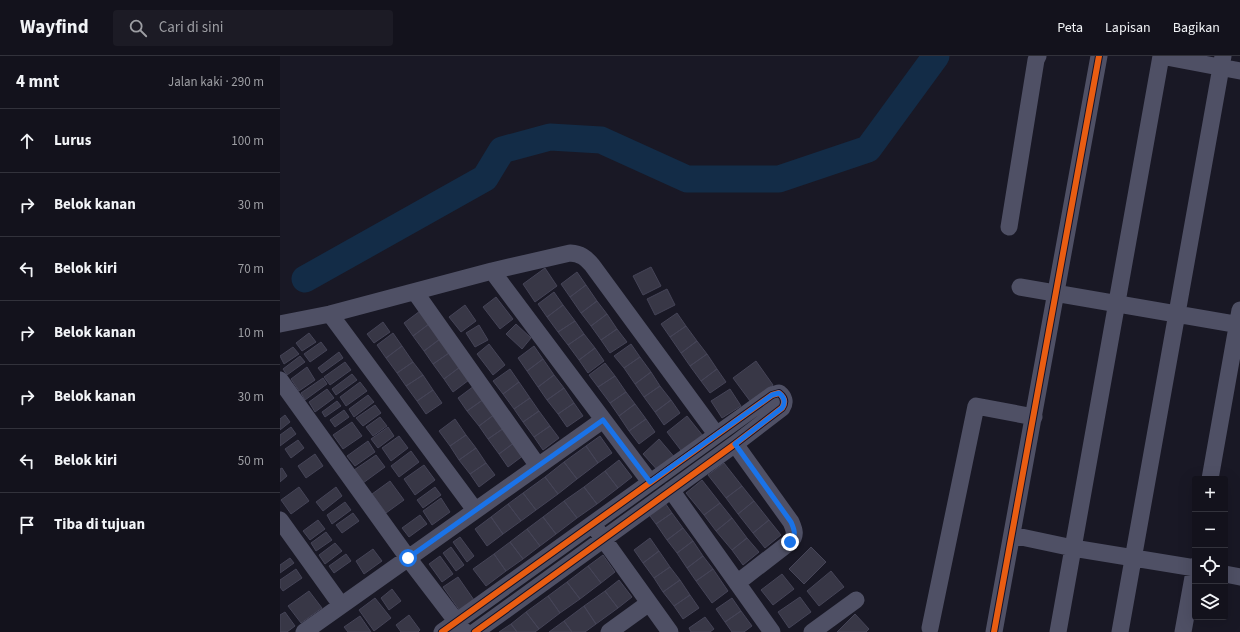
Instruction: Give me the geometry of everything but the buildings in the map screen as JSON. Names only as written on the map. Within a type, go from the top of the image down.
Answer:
[{"type":"street","points":[[1009,227],[1038,56]]},
{"type":"street","points":[[994,632],[1099,56]]},
{"type":"street","points":[[1058,632],[1161,56],[1222,62],[1240,71]]},
{"type":"street","points":[[1120,632],[1222,62]]},
{"type":"street","points":[[280,324],[330,314],[492,271],[570,253],[579,254],[586,258],[716,434]]},
{"type":"street","points":[[492,271],[650,482]]},
{"type":"street","points":[[1020,287],[1177,314],[1239,320],[1211,476]]},
{"type":"street","points":[[415,292],[538,466]]},
{"type":"street","points":[[330,314],[475,510]]},
{"type":"street","points":[[280,380],[408,558],[461,626]]},
{"type":"street","points":[[442,632],[461,626],[592,524],[772,395],[779,393],[783,396],[785,401],[782,408],[735,444],[475,632]]},
{"type":"street","points":[[930,628],[976,406],[1034,417]]},
{"type":"street","points":[[304,632],[603,420]]},
{"type":"street","points":[[735,444],[791,522],[795,532],[790,542],[737,583]]},
{"type":"street","points":[[671,490],[772,632]]},
{"type":"street","points":[[280,520],[341,605]]},
{"type":"street","points":[[592,524],[670,632]]},
{"type":"street","points":[[1012,535],[1073,548],[1192,567]]},
{"type":"street","points":[[1228,575],[1240,577]]},
{"type":"street","points":[[1183,632],[1192,583]]},
{"type":"street","points":[[812,632],[856,600]]},
{"type":"street","points":[[609,632],[649,603]]},
{"type":"waterway","points":[[305,279],[485,178],[502,150],[550,137],[601,140],[687,179],[779,179],[868,149],[936,56]]},
{"type":"cycle path","points":[[994,632],[1099,56]]},
{"type":"cycle path","points":[[442,632],[772,395],[779,393],[782,396],[784,400],[782,408],[735,444],[475,632]]},
{"type":"route","points":[[408,558],[603,420],[650,482],[776,393],[783,396],[785,401],[782,408],[735,444],[791,522],[795,532],[790,542]]}]
